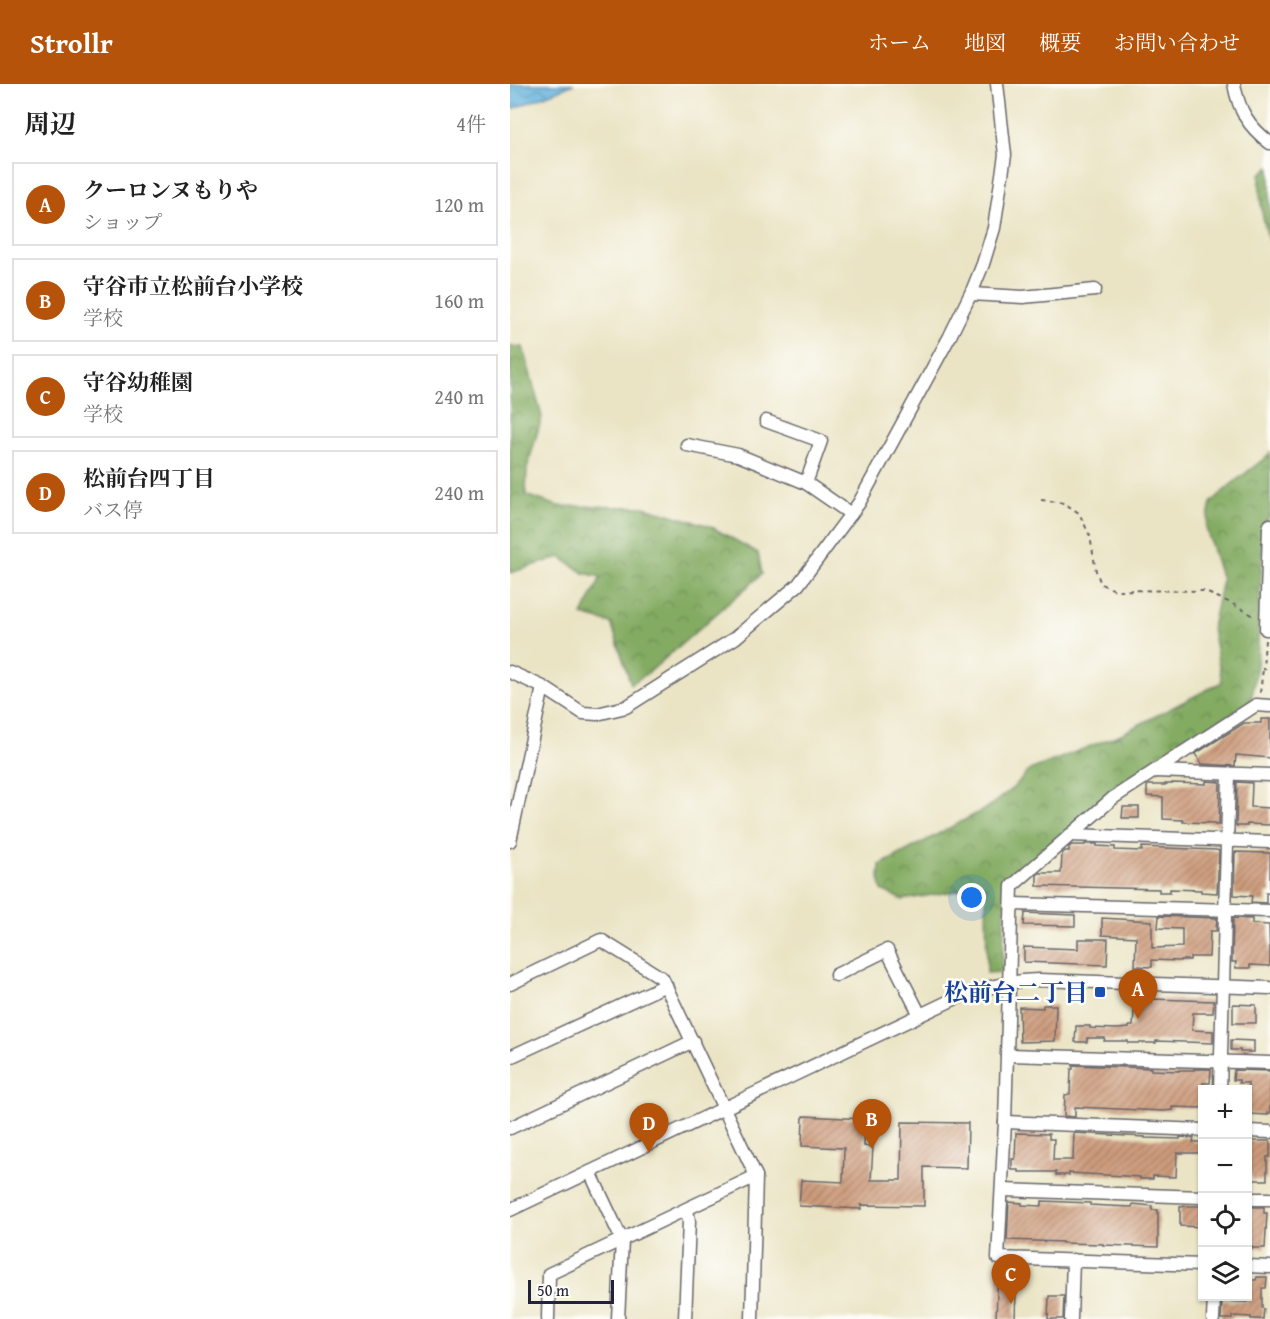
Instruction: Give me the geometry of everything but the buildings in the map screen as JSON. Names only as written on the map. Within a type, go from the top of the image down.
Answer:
[{"type":"street","points":[[510,672],[543,687],[583,713],[597,714],[626,707],[735,638],[798,585],[864,494],[950,336],[983,264],[994,228],[1005,155],[997,84]]},
{"type":"street","points":[[1234,84],[1238,101],[1249,124],[1270,143]]},
{"type":"street","points":[[971,294],[1023,297],[1095,290]]},
{"type":"street","points":[[765,421],[821,441],[806,483]]},
{"type":"street","points":[[687,445],[738,455],[806,483],[851,514]]},
{"type":"street","points":[[1267,627],[1270,525]]},
{"type":"street","points":[[510,841],[543,687]]},
{"type":"street","points":[[1198,1265],[998,1258],[1005,1122],[1012,886],[1113,798],[1256,705],[1270,706]]},
{"type":"street","points":[[1155,771],[1270,775]]},
{"type":"street","points":[[1220,1085],[1229,774]]},
{"type":"street","points":[[1070,835],[1270,842]]},
{"type":"street","points":[[1012,904],[1270,911]]},
{"type":"street","points":[[510,984],[602,940],[662,978],[756,1176],[752,1319]]},
{"type":"street","points":[[836,975],[887,950],[920,1015]]},
{"type":"street","points":[[510,1210],[954,999],[985,988],[1009,982],[1039,980],[1270,988]]},
{"type":"street","points":[[510,1057],[666,985]]},
{"type":"street","points":[[510,1128],[693,1041]]},
{"type":"street","points":[[1007,1055],[1270,1063]]},
{"type":"street","points":[[1005,1122],[1198,1130]]},
{"type":"street","points":[[1252,1131],[1270,1132]]},
{"type":"street","points":[[590,1172],[622,1240],[618,1319]]},
{"type":"street","points":[[548,1319],[549,1274],[756,1176]]},
{"type":"street","points":[[1002,1190],[1198,1197]]},
{"type":"street","points":[[1252,1199],[1270,1199]]},
{"type":"street","points":[[685,1319],[689,1221],[687,1209]]},
{"type":"street","points":[[1071,1319],[1073,1260]]},
{"type":"street","points":[[1252,1266],[1270,1267]]},
{"type":"street","points":[[1213,1319],[1214,1301]]},
{"type":"path","points":[[1041,500],[1064,503],[1079,513],[1090,536],[1096,571],[1101,584],[1115,590],[1203,591],[1231,603],[1267,627],[1259,701],[1256,705]]},
{"type":"path","points":[[1263,669],[1270,669]]},
{"type":"green space","points":[[1270,166],[1270,244],[1262,210],[1260,174]]},
{"type":"green space","points":[[510,346],[523,347],[542,417],[527,468],[526,495],[558,506],[644,507],[710,526],[758,553],[762,574],[652,670],[631,684],[611,623],[582,615],[601,577],[584,573],[560,557],[510,573]]},
{"type":"green space","points":[[1270,451],[1270,515],[1263,527],[1257,666],[1251,702],[1126,781],[1006,885],[1002,972],[987,973],[986,886],[902,900],[882,890],[879,878],[880,865],[987,808],[1014,787],[1030,770],[1119,735],[1222,682],[1212,628],[1222,580],[1206,528],[1211,503],[1269,455]]},
{"type":"water","points":[[510,84],[574,84],[510,110]]},
{"type":"place","name":"松前台二丁目","points":[[1100,992]]},
{"type":"place","name":"クーロンヌもりや","points":[[1138,1019]]},
{"type":"place","name":"守谷市立松前台小学校","points":[[872,1149]]},
{"type":"place","name":"松前台四丁目","points":[[649,1153]]},
{"type":"place","name":"守谷幼稚園","points":[[1011,1304]]}]
